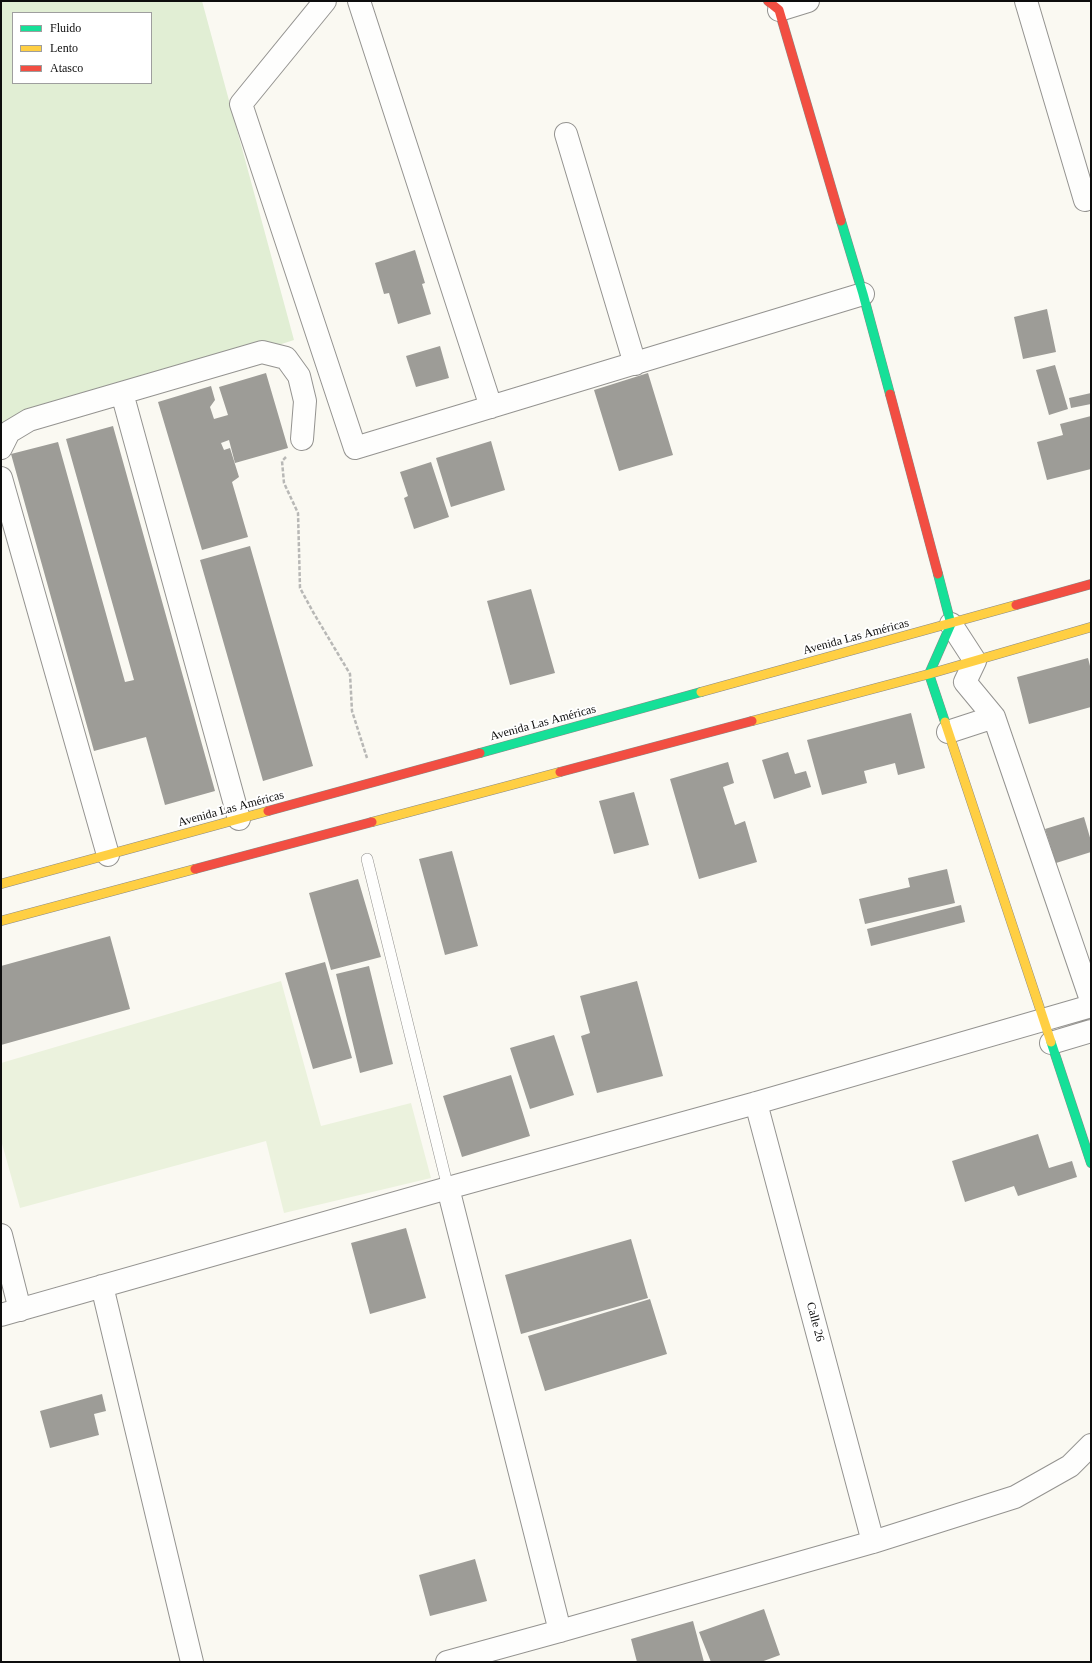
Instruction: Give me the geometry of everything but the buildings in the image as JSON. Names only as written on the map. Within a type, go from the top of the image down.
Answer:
[{"type":"main road","points":[[773,5],[862,294],[951,624],[929,674],[1091,1163]]},
{"type":"main road","name":"Avenida Las Américas","points":[[1,884],[951,624],[1091,584]]},
{"type":"main road","points":[[1,921],[929,674],[1091,627]]},
{"type":"street","points":[[325,1],[241,104],[355,448],[862,294]]},
{"type":"street","points":[[359,1],[491,407]]},
{"type":"street","points":[[773,5],[808,1]]},
{"type":"street","points":[[1026,1],[1085,200]]},
{"type":"street","points":[[566,134],[635,364]]},
{"type":"street","points":[[1,448],[9,432],[29,420],[262,352],[286,358],[299,376],[305,401],[302,439]]},
{"type":"street","points":[[122,393],[239,819]]},
{"type":"street","points":[[1,478],[108,855]]},
{"type":"street","points":[[951,624],[975,661],[965,682],[994,717],[1091,1000]]},
{"type":"street","points":[[948,732],[994,717]]},
{"type":"street","points":[[1,1235],[11,1312],[448,1188],[756,1103],[1091,1006]]},
{"type":"street","points":[[1051,1043],[1091,1031]]},
{"type":"street","name":"Calle 26","points":[[756,1103],[873,1542]]},
{"type":"street","points":[[448,1188],[560,1631]]},
{"type":"street","points":[[102,1286],[192,1662]]},
{"type":"street","points":[[447,1662],[873,1542],[1015,1497],[1070,1466],[1091,1445]]},
{"type":"lane","points":[[367,859],[448,1188]]},
{"type":"path","points":[[302,439],[282,461],[284,483],[298,514],[300,588],[350,674],[352,711],[374,782]]},
{"type":"green space","points":[[1,1],[202,1],[294,340],[1,434]]},
{"type":"green space","points":[[281,981],[321,1126],[411,1103],[431,1178],[284,1213],[266,1141],[20,1208],[1,1140],[1,1063]]},
{"type":"traffic: fast","points":[[841,221],[863,294],[890,394]]},
{"type":"traffic: fast","points":[[938,574],[951,624],[929,674],[945,722]]},
{"type":"traffic: fast","points":[[480,753],[701,692]]},
{"type":"traffic: fast","points":[[1051,1042],[1091,1163]]},
{"type":"traffic: slow","points":[[701,692],[1016,605]]},
{"type":"traffic: slow","points":[[752,721],[929,674],[1091,627]]},
{"type":"traffic: slow","points":[[945,722],[1051,1042]]},
{"type":"traffic: slow","points":[[372,822],[560,772]]},
{"type":"traffic: slow","points":[[1,884],[268,811]]},
{"type":"traffic: slow","points":[[1,921],[195,869]]},
{"type":"traffic: jam","points":[[768,1],[779,10],[841,221]]},
{"type":"traffic: jam","points":[[890,394],[938,574]]},
{"type":"traffic: jam","points":[[1016,605],[1091,584]]},
{"type":"traffic: jam","points":[[560,772],[752,721]]},
{"type":"traffic: jam","points":[[268,811],[480,753]]},
{"type":"traffic: jam","points":[[195,869],[372,822]]}]
